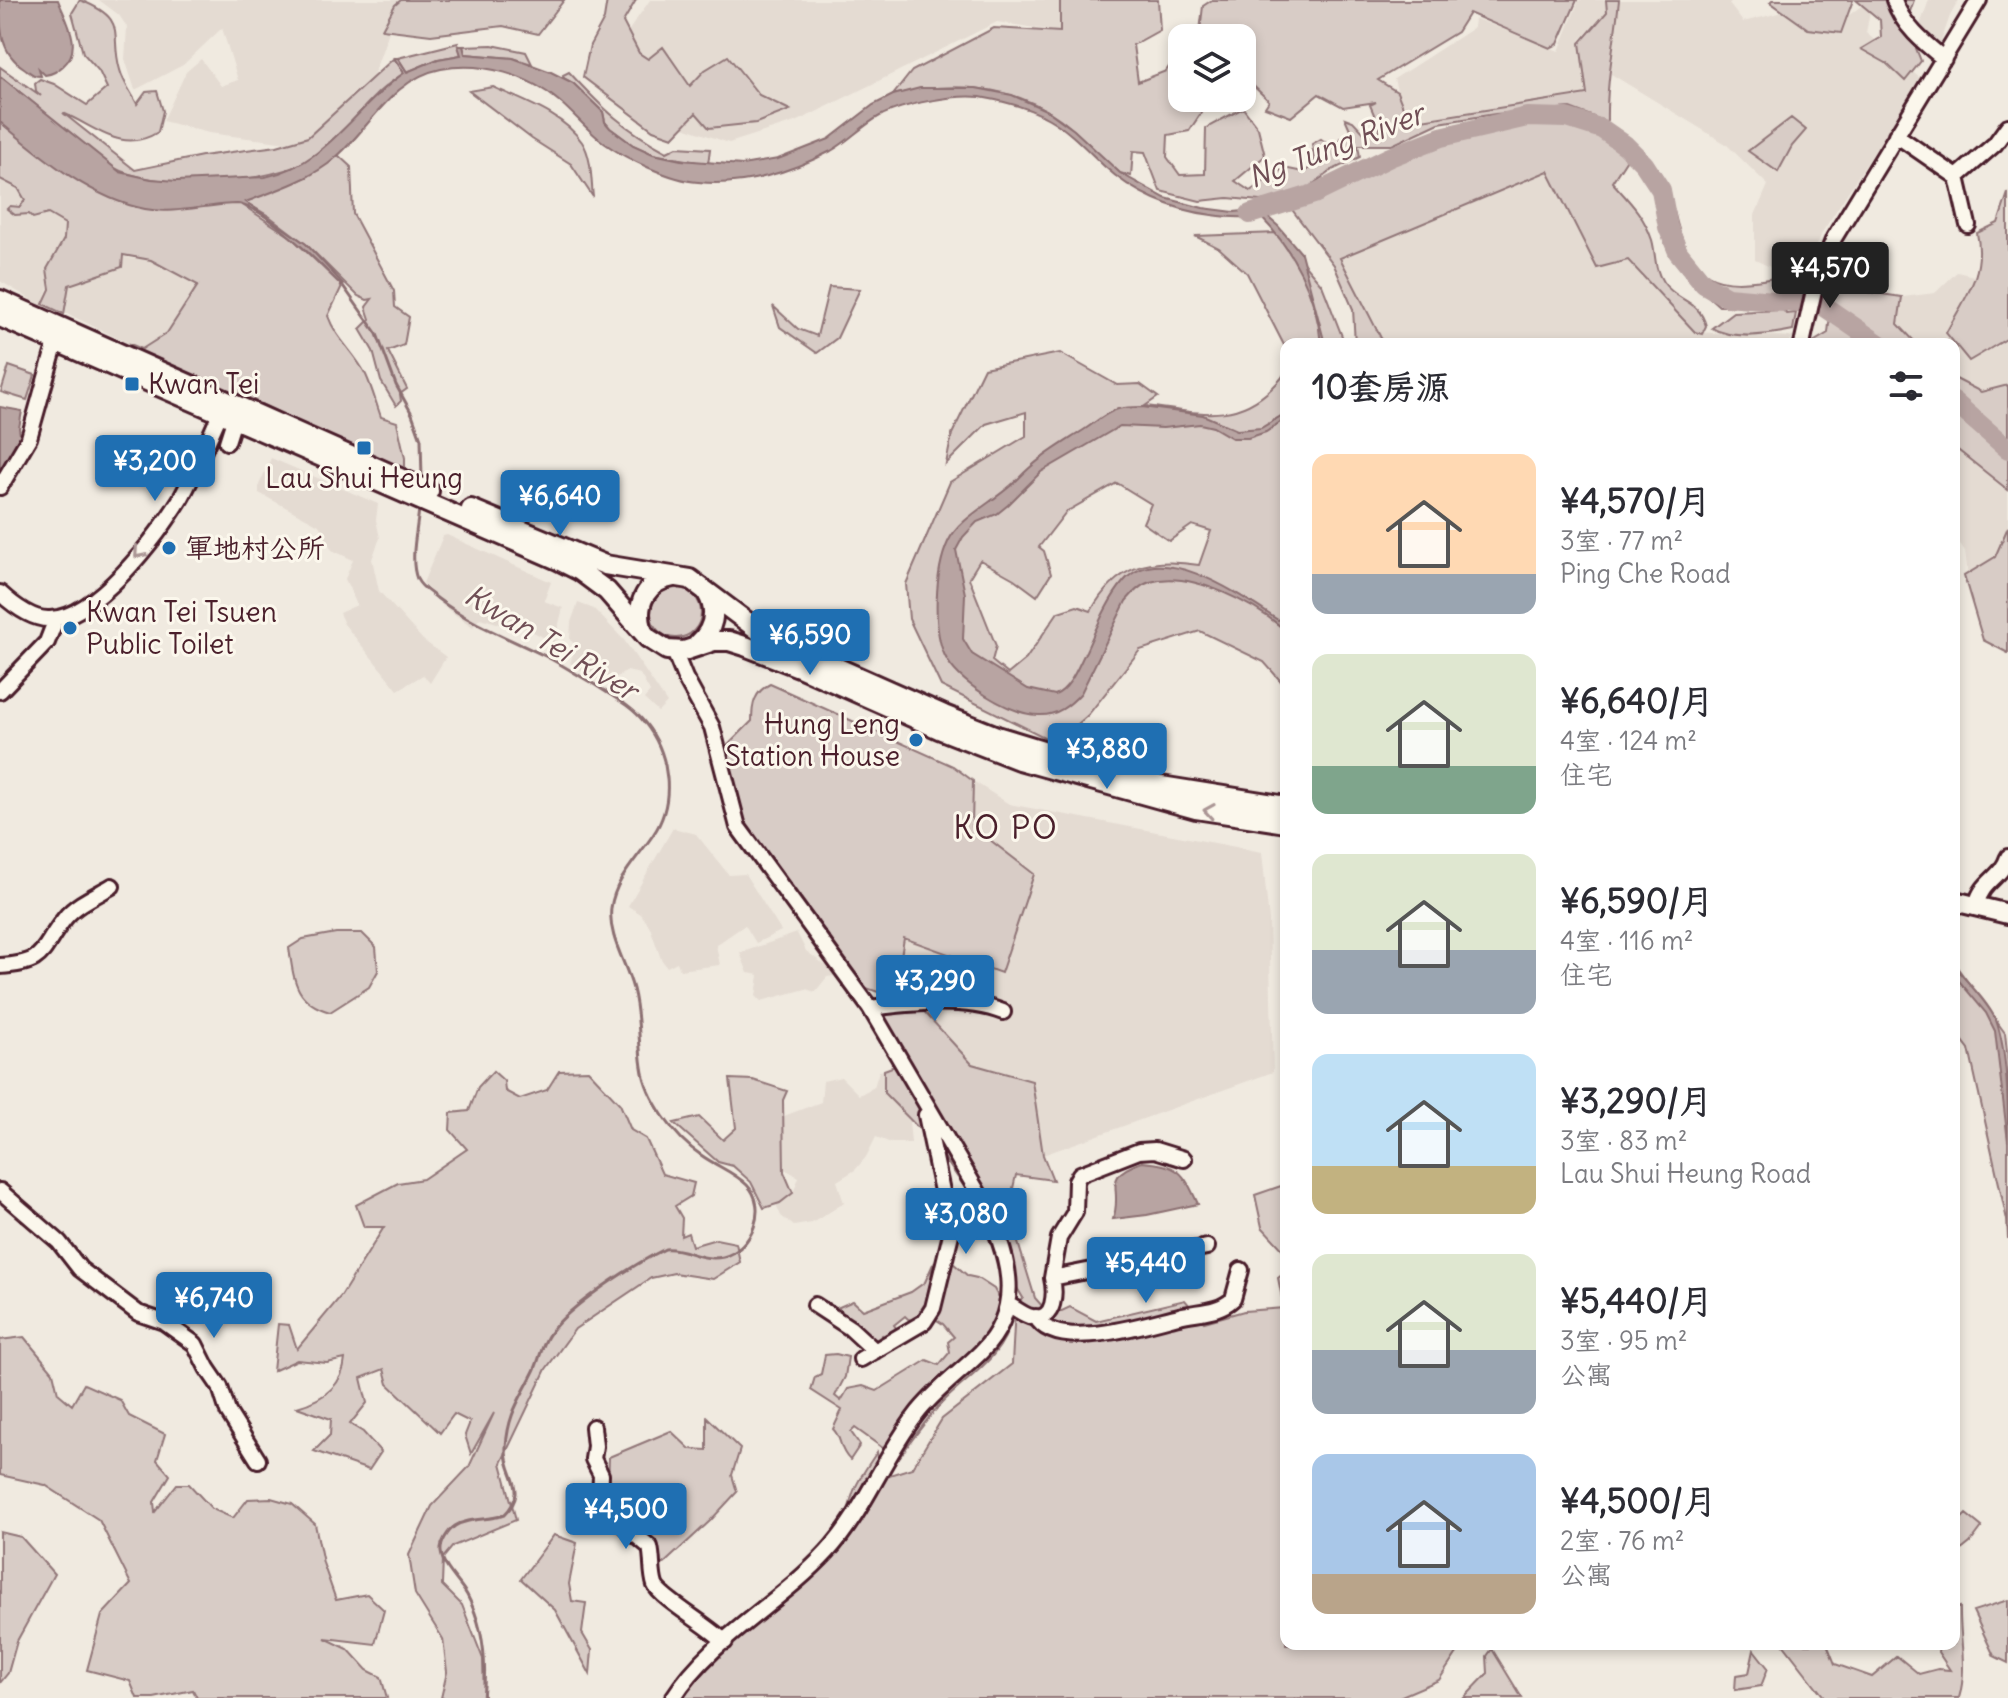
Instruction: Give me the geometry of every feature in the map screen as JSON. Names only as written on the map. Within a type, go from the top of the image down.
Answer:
[{"type":"main road","points":[[0,300],[580,571],[607,591],[657,646],[674,651],[714,641],[745,646],[1019,760],[1196,809],[1280,822]]},
{"type":"main road","points":[[0,317],[227,417],[397,484]]},
{"type":"main road","points":[[431,499],[605,565],[690,579],[766,636],[997,736],[1161,786],[1280,805]]},
{"type":"main road","points":[[645,634],[639,616],[643,598],[653,585],[673,577]]},
{"type":"main road","points":[[697,645],[706,637],[714,620],[706,590]]},
{"type":"main road","points":[[1960,902],[2008,914]]},
{"type":"street","points":[[1894,0],[1919,39],[1944,59]]},
{"type":"street","points":[[1804,338],[1815,286],[1834,238],[1979,0]]},
{"type":"street","points":[[1957,177],[1995,144],[2008,126]]},
{"type":"street","points":[[1896,135],[1957,177],[1968,225]]},
{"type":"street","points":[[0,487],[29,438],[56,342]]},
{"type":"street","points":[[227,417],[227,442]]},
{"type":"street","points":[[0,593],[37,617],[56,619],[101,597],[171,514],[227,417]]},
{"type":"street","points":[[0,691],[47,642],[56,619]]},
{"type":"street","points":[[673,1698],[699,1665],[809,1570],[838,1539],[916,1415],[986,1347],[998,1330],[1009,1305],[1010,1285],[994,1225],[983,1201],[870,1008],[738,827],[712,727],[674,651]]},
{"type":"street","points":[[1976,905],[1986,883],[2003,871],[2008,857]]},
{"type":"street","points":[[0,966],[26,964],[43,953],[66,916],[112,886]]},
{"type":"street","points":[[870,1008],[906,1003],[948,1004],[993,1008],[1003,1012]]},
{"type":"street","points":[[815,1305],[850,1328],[868,1355],[924,1322],[931,1314],[950,1241],[950,1225],[923,1101]]},
{"type":"street","points":[[1036,1317],[1051,1308],[1056,1293],[1052,1278],[1059,1238],[1075,1212],[1076,1181],[1080,1174],[1139,1151],[1155,1150],[1184,1159]]},
{"type":"street","points":[[0,1191],[59,1242],[80,1269],[138,1313],[164,1322],[195,1344],[220,1387],[228,1412],[258,1460]]},
{"type":"street","points":[[1052,1278],[1207,1247]]},
{"type":"street","points":[[1009,1305],[1036,1317],[1049,1330],[1075,1334],[1133,1328],[1215,1309],[1233,1299],[1241,1270]]},
{"type":"street","points":[[593,1427],[593,1459],[601,1475],[602,1507],[650,1547],[655,1586],[663,1597],[688,1611],[725,1642]]},
{"type":"shaded area","points":[[0,0],[58,0],[73,42],[69,59],[63,66],[45,75],[39,69],[41,76],[38,76],[16,62],[3,39]]},
{"type":"shaded area","points":[[80,0],[96,7],[112,21],[120,70],[137,104],[146,92],[157,91],[163,111],[158,132],[132,141],[109,136],[63,113],[135,170],[202,156],[277,146],[308,137],[394,58],[404,73],[378,93],[323,151],[295,166],[271,174],[213,182],[155,180],[111,166],[0,76],[0,67],[41,96],[36,91],[35,83],[40,79],[54,84],[87,105],[107,88],[99,71],[83,53],[72,13]]},
{"type":"shaded area","points":[[99,0],[418,0],[392,23],[373,76],[308,137],[287,143],[209,133],[163,121],[186,72],[201,59],[221,86],[238,80],[222,28],[183,65],[135,90],[125,59],[127,27],[119,15]]},
{"type":"shaded area","points":[[401,0],[564,0],[538,34],[503,26],[431,35],[382,29]]},
{"type":"shaded area","points":[[607,0],[636,0],[623,22],[639,53],[648,59],[663,47],[690,86],[705,70],[728,56],[759,95],[790,110],[756,123],[709,128],[696,113],[673,137],[653,130],[583,77],[590,45],[604,19]]},
{"type":"shaded area","points":[[650,0],[1060,0],[1060,32],[997,22],[798,121],[729,143],[649,115],[613,53]]},
{"type":"shaded area","points":[[1060,0],[1158,0],[1160,30],[1133,45],[1138,82],[1168,68],[1168,112],[1201,113],[1189,131],[1168,135],[1167,157],[1180,175],[1205,174],[1206,128],[1236,112],[1246,112],[1258,128],[1265,156],[1235,181],[1250,191],[1284,168],[1303,172],[1315,166],[1312,144],[1321,139],[1339,152],[1340,138],[1353,136],[1345,118],[1353,121],[1365,134],[1381,131],[1370,105],[1376,102],[1343,107],[1319,94],[1291,117],[1265,107],[1269,101],[1256,88],[1256,24],[1201,24],[1203,6],[1212,0],[1577,0],[1558,44],[1550,48],[1469,13],[1457,32],[1378,80],[1397,92],[1409,122],[1587,94],[1580,43],[1607,12],[1606,0],[1619,0],[1609,76],[1607,122],[1570,108],[1495,114],[1439,123],[1392,145],[1358,145],[1360,157],[1332,170],[1309,187],[1285,197],[1260,201],[1228,198],[1200,201],[1160,191],[1145,152],[1133,151],[1131,176],[1120,173],[1060,119],[1041,107],[1001,92],[958,87],[893,95],[912,71],[994,28],[1060,32]]},
{"type":"shaded area","points":[[1579,0],[1607,0],[1607,12],[1580,40],[1588,94],[1405,122],[1394,79],[1473,28],[1474,18],[1559,51]]},
{"type":"shaded area","points":[[1619,0],[1732,0],[1729,4],[1743,22],[1779,13],[1790,0],[1836,25],[1872,0],[1866,33],[1921,79],[1823,231],[1801,281],[1755,260],[1755,215],[1768,185],[1726,144],[1611,74]]},
{"type":"shaded area","points":[[1853,0],[1841,33],[1808,29],[1770,2]]},
{"type":"shaded area","points":[[1856,0],[1914,0],[1906,23],[1921,61],[1905,81],[1886,63],[1861,49],[1881,37],[1880,20]]},
{"type":"shaded area","points":[[1929,0],[1959,0],[1937,53],[1916,36]]},
{"type":"shaded area","points":[[458,43],[461,55],[438,59],[407,72],[398,58]]},
{"type":"shaded area","points":[[492,45],[526,52],[532,64],[513,58],[465,54],[463,46]]},
{"type":"shaded area","points":[[458,46],[463,46],[465,54],[513,58],[573,83],[603,112],[610,128],[633,145],[653,154],[681,160],[742,165],[778,159],[829,139],[873,105],[893,95],[920,88],[976,88],[1012,95],[1048,111],[1074,130],[1120,173],[1165,198],[1234,212],[1274,208],[1263,213],[1301,253],[1323,338],[1320,338],[1309,291],[1293,258],[1259,215],[1212,215],[1154,199],[1115,176],[1049,119],[1016,105],[980,97],[943,99],[902,108],[880,116],[816,159],[766,176],[715,183],[675,177],[624,156],[598,138],[548,93],[520,78],[473,67],[441,69],[407,84],[328,164],[298,181],[246,202],[306,244],[342,286],[292,238],[248,207],[237,204],[156,211],[125,204],[86,186],[32,149],[0,122],[0,76],[120,172],[177,181],[265,177],[306,160],[340,133],[404,73],[394,58],[398,58],[407,72],[438,59],[461,55]]},
{"type":"shaded area","points":[[569,72],[604,108],[638,135],[667,152],[677,147],[710,149],[708,164],[653,154],[633,145],[610,128],[603,112],[564,78],[563,75]]},
{"type":"shaded area","points":[[493,87],[542,109],[574,132],[588,155],[593,197],[571,164],[469,91]]},
{"type":"shaded area","points":[[1539,116],[1578,120],[1611,135],[1632,151],[1612,182],[1645,223],[1663,282],[1703,317],[1706,326],[1702,334],[1695,332],[1628,260],[1597,268],[1548,171],[1340,258],[1381,338],[1355,338],[1353,309],[1334,265],[1287,203],[1327,188],[1406,149],[1443,135],[1501,121]]},
{"type":"shaded area","points":[[1791,118],[1806,130],[1792,146],[1778,172],[1748,151]]},
{"type":"shaded area","points":[[0,122],[74,178],[121,202],[241,204],[291,237],[342,286],[328,316],[366,375],[381,417],[397,422],[405,458],[405,477],[282,420],[278,412],[249,398],[229,395],[132,352],[130,344],[142,349],[167,333],[198,285],[151,260],[123,255],[122,267],[69,285],[64,314],[43,304],[50,289],[47,269],[64,239],[65,224],[48,214],[33,218],[29,214],[15,215],[7,209],[10,206],[20,207],[25,200],[18,188],[0,179]]},
{"type":"shaded area","points":[[338,155],[351,167],[353,214],[394,291],[395,307],[409,317],[404,345],[388,351],[407,389],[400,394],[401,401],[396,406],[381,381],[373,351],[360,329],[370,319],[366,307],[372,299],[358,296],[306,244],[245,202],[307,177]]},
{"type":"shaded area","points":[[0,161],[70,220],[42,306],[0,281]]},
{"type":"shaded area","points":[[1546,168],[1597,265],[1628,260],[1695,332],[1793,337],[1381,338],[1339,258]]},
{"type":"shaded area","points":[[2008,193],[2008,338],[1969,361],[1960,350],[1960,338],[1950,338],[1946,333],[1976,273],[1979,261],[1977,233],[1998,223]]},
{"type":"shaded area","points":[[1663,211],[1674,211],[1688,252],[1708,275],[1737,282],[1780,277],[1784,294],[1756,298],[1748,306],[1719,306],[1680,264],[1667,237]]},
{"type":"shaded area","points":[[1278,233],[1322,285],[1343,338],[1280,338],[1247,273],[1219,248],[1195,236]]},
{"type":"shaded area","points":[[119,255],[149,259],[200,286],[167,333],[142,350],[62,311],[69,286]]},
{"type":"shaded area","points":[[1957,272],[1978,277],[1969,361],[1998,346],[2008,337],[2008,385],[1981,392],[1960,381],[1960,338],[1911,338],[1898,324],[1895,298],[1935,293]]},
{"type":"shaded area","points":[[829,287],[860,289],[837,338],[817,353],[780,327],[773,306],[798,329],[817,336]]},
{"type":"shaded area","points":[[1841,288],[1902,297],[1898,324],[1911,338],[1820,338],[1828,333],[1832,295]]},
{"type":"shaded area","points":[[1783,310],[1786,314],[1796,313],[1793,330],[1741,335],[1712,328],[1733,312]]},
{"type":"shaded area","points":[[1060,353],[1117,385],[1140,384],[1158,397],[1145,406],[1196,413],[1243,408],[1280,380],[1280,680],[1264,662],[1200,631],[1140,650],[1088,715],[1060,740],[1046,738],[941,686],[909,619],[906,584],[950,482],[1026,436],[1026,412],[986,424],[946,464],[952,434],[984,368]],"holes":[[[1117,483],[1151,504],[1143,523],[1169,541],[1192,525],[1211,531],[1199,565],[1165,562],[1136,568],[1111,584],[1091,611],[1077,606],[1058,612],[1026,659],[1008,674],[992,661],[996,646],[969,578],[980,560],[1037,596],[1051,574],[1044,551],[1039,547],[1066,512]]]},
{"type":"shaded area","points":[[9,366],[35,375],[27,400],[1,392]]},
{"type":"shaded area","points":[[1960,381],[1981,392],[2008,385],[2008,490],[1960,452]]},
{"type":"shaded area","points":[[0,407],[22,411],[19,428],[21,442],[0,477]]},
{"type":"shaded area","points":[[1142,407],[1203,415],[1237,430],[1261,428],[1280,417],[1280,422],[1266,432],[1248,438],[1232,438],[1213,427],[1200,424],[1163,428],[1120,426],[1041,472],[997,514],[977,522],[956,550],[965,594],[963,639],[972,654],[1028,689],[1055,695],[1074,676],[1107,606],[1124,581],[1140,569],[1159,566],[1202,576],[1280,619],[1280,626],[1241,601],[1203,585],[1166,579],[1150,582],[1126,601],[1081,693],[1052,714],[1027,714],[1000,703],[972,686],[945,656],[937,615],[938,583],[944,554],[953,533],[961,525],[1034,464],[1108,413],[1121,408]]},
{"type":"shaded area","points":[[1960,452],[2008,490],[2008,527],[1995,557],[1968,575],[1965,551],[1960,544]]},
{"type":"shaded area","points":[[271,458],[378,504],[376,520],[380,538],[372,559],[379,591],[423,640],[446,657],[430,683],[423,675],[398,690],[344,624],[339,613],[357,605],[345,579],[353,560],[332,550],[319,525],[259,493],[259,485]]},
{"type":"shaded area","points":[[2008,527],[2008,653],[1983,640],[1964,576],[1995,557]]},
{"type":"shaded area","points":[[447,535],[551,582],[544,601],[563,608],[554,643],[511,620],[507,626],[480,618],[473,627],[444,607],[423,583],[443,536]]},
{"type":"shaded area","points":[[676,588],[694,595],[701,613],[694,631],[676,638],[658,631],[651,613],[658,595]]},
{"type":"shaded area","points":[[578,603],[594,609],[624,640],[667,703],[658,712],[644,699],[650,692],[640,674],[627,671],[615,678],[611,673],[609,678],[599,681],[570,663],[576,645],[570,640],[571,622]]},
{"type":"shaded area","points":[[770,684],[953,766],[973,781],[972,826],[1034,874],[1001,973],[904,938],[897,981],[905,991],[878,992],[855,984],[754,839],[727,794],[719,754],[752,721],[755,700],[760,691]]},
{"type":"shaded area","points":[[973,781],[1009,804],[1262,852],[1269,921],[1273,1072],[1043,1155],[1032,1081],[969,1063],[897,981],[903,938],[1000,973],[1034,874],[972,826]]},
{"type":"shaded area","points":[[673,828],[696,834],[729,875],[745,874],[781,931],[756,943],[745,925],[716,945],[720,965],[680,970],[677,962],[667,967],[650,927],[641,914],[628,906]]},
{"type":"shaded area","points":[[336,933],[362,933],[376,947],[378,971],[369,987],[330,1012],[318,1008],[298,989],[289,948],[303,939]]},
{"type":"shaded area","points":[[797,933],[806,951],[825,965],[834,963],[840,975],[827,977],[815,992],[806,989],[761,1001],[756,996],[759,975],[748,973],[740,953]]},
{"type":"shaded area","points":[[1960,971],[2005,1033],[2008,1061],[2008,1239],[2007,1220],[1969,1049],[1960,1037]]},
{"type":"shaded area","points":[[1960,973],[1996,1020],[2000,1034],[2005,1064],[2008,1142],[1995,1031],[1986,1013],[1960,982]]},
{"type":"shaded area","points":[[897,1005],[919,1006],[972,1064],[1032,1081],[1043,1155],[1053,1180],[1016,1175],[1008,1210],[1035,1298],[1051,1316],[1070,1307],[1096,1321],[1185,1300],[1204,1322],[1244,1311],[1280,1308],[1280,1650],[1459,1650],[1439,1680],[1397,1698],[674,1698],[723,1650],[778,1606],[846,1537],[848,1511],[854,1492],[877,1452],[880,1478],[912,1468],[942,1419],[1012,1364],[1015,1307],[1023,1298],[987,1220],[936,1146],[884,1093],[884,1070],[903,1063],[879,1023]]},
{"type":"shaded area","points":[[588,1070],[620,1104],[631,1130],[646,1139],[662,1174],[694,1183],[691,1196],[675,1206],[682,1218],[681,1236],[688,1233],[692,1246],[716,1239],[736,1243],[740,1262],[713,1279],[674,1273],[651,1278],[575,1329],[546,1369],[501,1463],[516,1520],[453,1546],[443,1558],[442,1585],[462,1605],[483,1659],[484,1698],[441,1698],[447,1672],[443,1639],[415,1594],[409,1555],[432,1506],[469,1467],[494,1413],[471,1454],[465,1435],[470,1422],[454,1414],[440,1433],[388,1384],[384,1369],[361,1378],[367,1403],[350,1424],[363,1432],[381,1452],[369,1470],[314,1451],[330,1435],[331,1419],[297,1407],[323,1396],[336,1384],[345,1359],[327,1363],[297,1360],[273,1371],[278,1324],[289,1325],[297,1349],[341,1296],[384,1227],[364,1227],[356,1205],[398,1183],[423,1179],[467,1149],[450,1130],[451,1113],[469,1111],[478,1087],[493,1071],[504,1081],[505,1091],[520,1099],[547,1090],[559,1071]]},
{"type":"shaded area","points":[[884,1070],[884,1093],[892,1098],[909,1121],[911,1143],[891,1143],[876,1137],[855,1170],[837,1181],[844,1203],[812,1223],[794,1226],[781,1216],[776,1204],[793,1193],[799,1177],[781,1167],[784,1116],[821,1102],[823,1081],[841,1077],[859,1095],[874,1087],[879,1071]]},
{"type":"shaded area","points":[[730,1079],[753,1080],[787,1091],[783,1100],[784,1172],[793,1193],[780,1203],[764,1208],[751,1182],[733,1166],[718,1162],[674,1123],[699,1117],[723,1140],[736,1128]]},
{"type":"shaded area","points":[[1142,1162],[1164,1165],[1178,1172],[1198,1204],[1113,1219],[1117,1178],[1129,1167]]},
{"type":"shaded area","points":[[1280,1186],[1280,1246],[1262,1227],[1255,1195]]},
{"type":"shaded area","points":[[953,1263],[968,1276],[994,1289],[1011,1320],[1007,1333],[992,1356],[941,1404],[898,1459],[855,1428],[851,1432],[860,1445],[850,1460],[833,1429],[842,1410],[811,1390],[815,1377],[821,1374],[825,1355],[848,1357],[845,1377],[835,1396],[841,1401],[848,1389],[863,1386],[877,1391],[927,1360],[939,1365],[950,1352],[948,1342],[954,1337],[932,1317]]},
{"type":"shaded area","points":[[933,1264],[925,1316],[916,1322],[905,1316],[894,1325],[896,1328],[890,1338],[884,1339],[882,1335],[874,1342],[830,1311],[853,1301],[863,1310],[911,1292],[925,1282]]},
{"type":"shaded area","points":[[24,1337],[53,1372],[58,1393],[72,1405],[84,1384],[120,1400],[129,1416],[165,1434],[157,1460],[170,1475],[154,1502],[155,1512],[177,1484],[189,1484],[212,1509],[233,1518],[248,1499],[271,1498],[292,1504],[315,1524],[323,1563],[336,1600],[367,1594],[384,1610],[375,1644],[325,1638],[348,1649],[367,1670],[381,1677],[387,1698],[197,1698],[193,1690],[154,1698],[137,1698],[130,1681],[87,1670],[102,1615],[131,1584],[99,1520],[45,1485],[0,1475],[0,1340]]},
{"type":"shaded area","points":[[707,1417],[740,1449],[732,1475],[737,1492],[658,1569],[653,1543],[621,1510],[608,1488],[609,1457],[671,1431],[690,1449],[707,1450]]},
{"type":"shaded area","points":[[1966,1514],[1982,1527],[1960,1551],[1960,1520]]},
{"type":"shaded area","points":[[0,1532],[21,1537],[54,1574],[17,1641],[8,1673],[0,1683]]},
{"type":"shaded area","points":[[554,1535],[577,1543],[569,1584],[572,1601],[586,1603],[582,1633],[592,1650],[590,1674],[555,1610],[521,1579]]},
{"type":"shaded area","points":[[2008,1600],[2008,1663],[1994,1656],[1973,1611]]},
{"type":"shaded area","points":[[1960,1607],[1963,1664],[1959,1698],[1825,1698],[1788,1650],[1829,1650],[1835,1664],[1872,1677],[1897,1656],[1919,1674],[1938,1669],[1950,1670],[1938,1652],[1960,1650]]},
{"type":"shaded area","points":[[1493,1650],[1522,1698],[1464,1698],[1488,1673],[1487,1656]]},
{"type":"shaded area","points":[[1754,1650],[1768,1668],[1761,1686],[1735,1690],[1736,1675],[1749,1673]]},
{"type":"waterway","name":"Ng Tung River","points":[[1250,214],[1314,194],[1390,157],[1441,137],[1527,117],[1567,118],[1602,129],[1625,145],[1644,164],[1661,190],[1668,227],[1678,252],[1704,284],[1727,297],[1822,305],[1870,338]]},
{"type":"waterway","name":"Kwan Tei River","points":[[341,283],[377,334],[396,385],[412,414],[421,439],[422,479]]},
{"type":"waterway","name":"Ng Tung River","points":[[1960,407],[2008,449]]},
{"type":"waterway","name":"Kwan Tei River","points":[[419,507],[414,562],[417,579],[424,588],[463,616],[551,659],[613,696],[645,723],[660,749],[667,778],[665,808],[653,835],[617,888],[611,908],[612,929],[635,999],[641,1057],[649,1091],[663,1116],[681,1138],[701,1155],[742,1180],[757,1205],[754,1227],[742,1246],[733,1253],[715,1258],[665,1249],[587,1299],[559,1322],[547,1338],[509,1425],[506,1457],[516,1489],[512,1506],[504,1515],[455,1526],[441,1549],[445,1564],[473,1607],[481,1632],[485,1672],[483,1698]]},
{"type":"place","name":"Kwan Tei","points":[[132,384]]},
{"type":"place","name":"Lau Shui Heung","points":[[364,448]]},
{"type":"place","name":"軍地村公所","points":[[169,548]]},
{"type":"place","name":"Kwan Tei Tsuen Public Toilet","points":[[70,628]]},
{"type":"place","name":"Hung Leng Station House","points":[[916,740]]},
{"type":"district","name":"KO PO","points":[[1006,828]]}]
